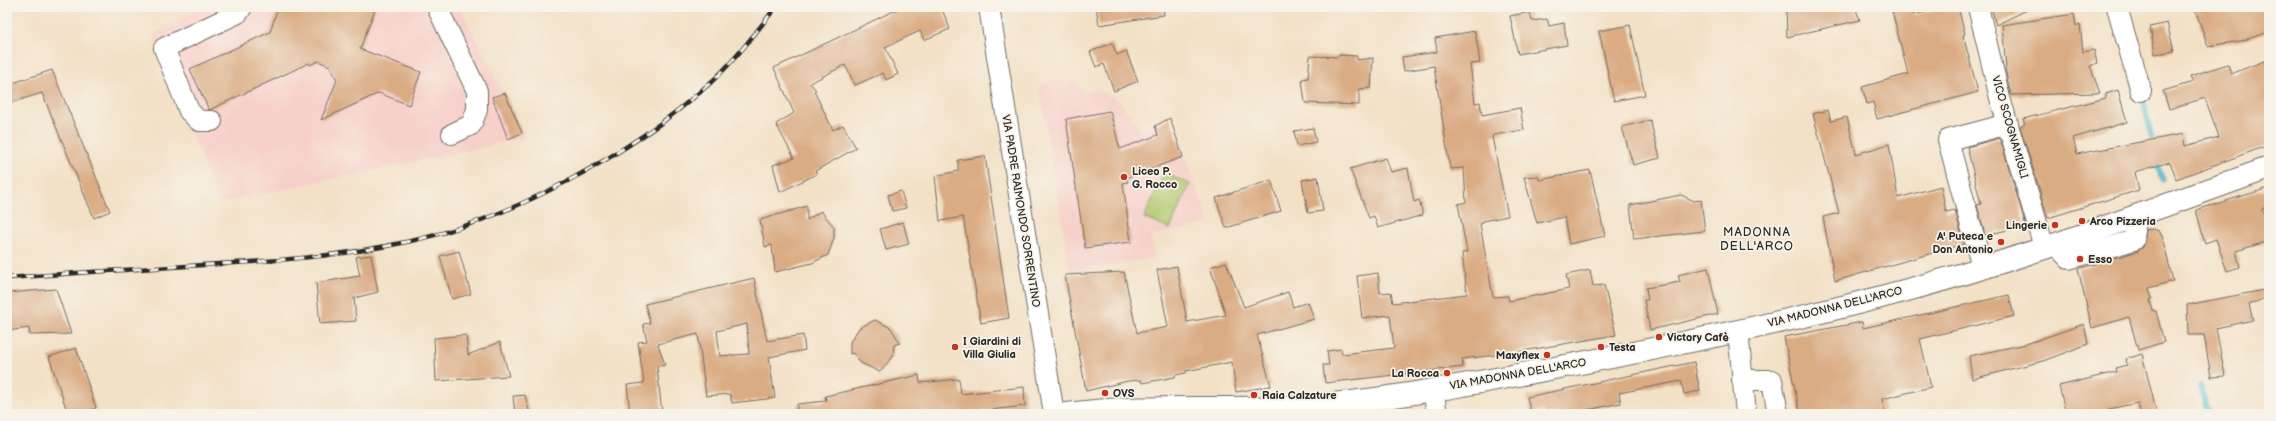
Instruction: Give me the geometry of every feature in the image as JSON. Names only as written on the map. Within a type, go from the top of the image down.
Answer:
[{"type":"main road","name":"VIA MADONNA DELL'ARCO","points":[[1067,414],[1103,409],[1262,408],[1333,404],[1364,407],[1433,390],[1738,331],[1911,289],[2050,246],[2269,168]]},
{"type":"street","points":[[212,120],[199,121],[189,111],[164,48],[238,13],[242,7]]},
{"type":"street","points":[[437,7],[477,91],[477,110],[471,125],[452,134]]},
{"type":"street","name":"VIA PADRE RAIMONDO SORRENTINO","points":[[988,7],[1054,414]]},
{"type":"street","name":"VICO SCOGNAMIGLI","points":[[1978,7],[2008,124],[2050,246]]},
{"type":"street","points":[[2118,7],[2141,91]]},
{"type":"street","points":[[1982,267],[1948,140],[2008,124]]},
{"type":"street","points":[[1738,331],[1746,414]]},
{"type":"street","points":[[1742,380],[1772,380],[1778,414]]},
{"type":"street","points":[[1433,390],[1437,414]]},
{"type":"shaded area","points":[[203,7],[460,7],[526,138],[219,203],[153,35]]},
{"type":"shaded area","name":"Liceo P. G. Rocco","points":[[1052,80],[1074,82],[1084,93],[1097,88],[1100,92],[1119,100],[1141,131],[1170,118],[1210,223],[1151,236],[1154,258],[1070,271],[1039,85]]},
{"type":"green space","points":[[1164,173],[1190,184],[1170,229],[1144,218]]},
{"type":"building","points":[[278,7],[376,7],[360,49],[421,72],[409,105],[379,93],[321,120],[337,80],[330,66],[318,61],[310,65],[309,63],[209,110],[190,69],[270,32]]},
{"type":"building","points":[[902,7],[941,7],[950,29],[924,40],[920,31],[885,47],[898,74],[886,80],[883,73],[855,85],[845,65],[810,83],[816,90],[814,91],[833,130],[843,125],[856,148],[815,171],[817,174],[780,192],[773,165],[794,158],[776,124],[794,113],[774,68]]},
{"type":"building","points":[[1096,7],[1163,7],[1164,15],[1099,25]]},
{"type":"building","points":[[1786,7],[1855,7],[1860,20],[1787,37]]},
{"type":"building","points":[[1891,7],[1913,7],[1914,15],[1946,7],[1958,7],[1965,34],[1963,35],[1978,92],[1877,119],[1873,102],[1867,104],[1862,87],[1908,74]]},
{"type":"building","points":[[1991,7],[2033,7],[1996,25]]},
{"type":"building","points":[[2194,7],[2269,7],[2269,32],[2241,41],[2208,46]]},
{"type":"building","points":[[1530,12],[1532,21],[1547,19],[1549,26],[1564,23],[1567,45],[1518,54],[1510,16]]},
{"type":"building","points":[[2074,14],[2076,26],[2080,24],[2083,52],[2094,50],[2097,63],[2090,66],[2100,93],[2011,95],[2005,68],[2002,25]]},
{"type":"building","points":[[2167,23],[2174,51],[2155,54],[2150,27]]},
{"type":"building","points":[[1630,25],[1645,95],[1614,101],[1599,31]]},
{"type":"building","points":[[1475,31],[1480,63],[1470,64],[1475,103],[1480,102],[1482,115],[1520,108],[1524,130],[1493,135],[1492,137],[1508,216],[1483,221],[1483,223],[1480,224],[1493,297],[1508,296],[1509,301],[1569,289],[1566,275],[1590,270],[1593,286],[1604,285],[1616,335],[1505,354],[1462,359],[1463,367],[1325,383],[1323,365],[1329,365],[1327,351],[1341,349],[1342,354],[1394,348],[1390,315],[1362,318],[1357,276],[1378,273],[1380,293],[1391,292],[1393,303],[1467,294],[1462,253],[1467,252],[1458,204],[1466,202],[1464,168],[1450,169],[1434,66],[1404,71],[1402,57],[1437,52],[1435,38]]},
{"type":"building","points":[[1112,43],[1117,55],[1126,51],[1138,81],[1114,91],[1104,64],[1096,67],[1090,52]]},
{"type":"building","points":[[1339,55],[1357,56],[1357,60],[1373,58],[1371,88],[1359,89],[1359,105],[1305,103],[1302,79],[1308,78],[1310,56],[1338,57]]},
{"type":"building","points":[[2269,59],[2269,145],[2176,179],[2170,162],[2135,172],[2139,190],[2048,218],[2020,126],[2025,124],[2023,119],[2106,98],[2106,94],[2118,90],[2127,122],[2073,138],[2077,154],[2183,134],[2185,146],[2219,137],[2205,98],[2169,109],[2163,91],[2193,82],[2190,76],[2228,64],[2231,74]]},
{"type":"building","points":[[52,70],[110,211],[94,218],[42,93],[7,104],[7,85]]},
{"type":"building","points":[[505,93],[522,133],[508,139],[492,97]]},
{"type":"building","points":[[1828,110],[1831,121],[1847,117],[1856,154],[1889,144],[1898,198],[1941,186],[1946,212],[1955,210],[1964,244],[1835,281],[1823,217],[1839,213],[1813,114]]},
{"type":"building","points":[[1110,111],[1120,149],[1158,135],[1155,126],[1170,118],[1183,157],[1126,178],[1128,182],[1123,183],[1131,242],[1085,248],[1066,119]]},
{"type":"building","points":[[1650,120],[1660,158],[1633,165],[1622,127]]},
{"type":"building","points":[[1313,128],[1316,142],[1297,146],[1294,131]]},
{"type":"building","points":[[2000,138],[2026,226],[1985,235],[1977,205],[1981,204],[1967,147]]},
{"type":"building","points":[[985,156],[1009,318],[981,323],[963,217],[940,221],[935,176],[958,171],[958,160]]},
{"type":"building","points":[[1386,158],[1391,172],[1408,168],[1414,202],[1419,200],[1423,215],[1378,228],[1374,216],[1369,218],[1350,169]]},
{"type":"building","points":[[1590,170],[1605,236],[1569,244],[1564,217],[1537,223],[1524,177],[1538,176],[1539,180]]},
{"type":"building","points":[[1318,177],[1323,211],[1308,213],[1302,180]]},
{"type":"building","points":[[1271,180],[1281,211],[1226,228],[1216,198]]},
{"type":"building","points":[[2269,188],[2269,206],[2262,209],[2267,222],[2264,222],[2269,241],[2236,251],[2240,267],[2227,271],[2216,239],[2205,243],[2196,210]]},
{"type":"building","points":[[901,191],[906,208],[892,211],[888,195]]},
{"type":"building","points":[[1681,195],[1694,201],[1701,200],[1705,231],[1634,239],[1630,205]]},
{"type":"building","points":[[807,206],[807,220],[821,211],[834,227],[834,238],[828,255],[812,263],[775,272],[772,245],[765,247],[760,220]]},
{"type":"building","points":[[903,222],[909,244],[886,250],[880,229]]},
{"type":"building","points":[[2153,229],[2159,231],[2162,236],[2173,281],[2149,288],[2153,311],[2156,311],[2164,342],[2138,350],[2129,317],[2092,328],[2078,269],[2138,251],[2143,247],[2146,230]]},
{"type":"building","points":[[459,251],[471,294],[452,299],[440,256]]},
{"type":"building","points":[[371,255],[378,292],[354,298],[356,321],[320,324],[316,283],[360,276],[356,257]]},
{"type":"building","points":[[1226,262],[1244,307],[1288,292],[1293,307],[1308,302],[1314,319],[1257,335],[1271,386],[1236,392],[1232,362],[1186,371],[1186,373],[1175,375],[1175,377],[1142,383],[1141,380],[1128,381],[1086,391],[1065,275],[1124,272],[1137,333],[1168,327],[1157,270],[1177,266],[1187,322],[1226,315],[1210,267]]},
{"type":"building","points":[[1708,268],[1718,314],[1650,330],[1644,300],[1648,300],[1646,288],[1680,282],[1678,275]]},
{"type":"building","points":[[754,278],[767,341],[803,335],[805,350],[769,357],[775,398],[732,403],[730,394],[706,396],[698,334],[658,344],[665,365],[657,366],[662,414],[630,414],[627,385],[644,383],[638,342],[647,341],[643,324],[650,323],[645,304]],"holes":[[[747,324],[749,354],[720,356],[717,331]]]},
{"type":"building","points":[[56,289],[71,334],[30,335],[29,328],[7,331],[7,293]]},
{"type":"building","points":[[2269,289],[2269,296],[2249,305],[2253,320],[2216,328],[2225,376],[2211,377],[2204,335],[2188,335],[2187,305]]},
{"type":"building","points":[[2009,295],[2014,316],[1920,339],[1931,387],[1882,399],[1885,412],[1876,414],[1800,414],[1784,337],[1862,322],[1863,328]]},
{"type":"building","points":[[875,320],[891,328],[900,343],[894,345],[893,356],[880,372],[861,363],[853,353],[850,354],[850,342],[859,328]]},
{"type":"building","points":[[2084,324],[2088,344],[2043,361],[1972,379],[1969,356],[2026,344]]},
{"type":"building","points":[[466,335],[468,355],[500,342],[509,376],[436,381],[434,338]]},
{"type":"building","points":[[76,348],[96,408],[78,414],[68,414],[49,357]]},
{"type":"building","points":[[2142,354],[2157,414],[2141,414],[2138,403],[2109,409],[2110,414],[2066,414],[2059,386],[2116,372],[2115,368],[2127,365],[2126,359]]},
{"type":"building","points":[[1694,362],[1700,391],[1684,394],[1681,381],[1619,393],[1621,403],[1568,414],[1544,414],[1544,411],[1531,413],[1527,397]]},
{"type":"building","points":[[919,375],[920,383],[959,379],[961,394],[1024,387],[1025,406],[954,414],[797,414],[797,404],[826,401],[825,396]]},
{"type":"building","points":[[525,395],[530,414],[515,414],[513,396]]},
{"type":"waterway","points":[[2142,95],[2154,147]]},
{"type":"waterway","points":[[2157,159],[2163,180]]},
{"type":"waterway","points":[[2200,386],[2209,414]]},
{"type":"railway","points":[[7,278],[254,262],[330,255],[406,242],[445,232],[486,218],[567,181],[644,135],[678,110],[709,84],[744,47],[776,7]]},
{"type":"place","name":"Liceo P. G. Rocco","points":[[1124,177]]},
{"type":"place","name":"Arco Pizzeria","points":[[2082,221]]},
{"type":"place","name":"Lingerie","points":[[2055,225]]},
{"type":"place","name":"A' Puteca e Don Antonio","points":[[2001,242]]},
{"type":"place","name":"Esso","points":[[2080,259]]},
{"type":"place","name":"Victory Cafè","points":[[1659,337]]},
{"type":"place","name":"I Giardini di Villa Giulia","points":[[955,347]]},
{"type":"place","name":"Testa","points":[[1601,347]]},
{"type":"place","name":"Maxyflex","points":[[1547,355]]},
{"type":"place","name":"La Rocca","points":[[1447,373]]},
{"type":"place","name":"OVS","points":[[1105,393]]},
{"type":"place","name":"Raia Calzature","points":[[1254,395]]},
{"type":"district","name":"MADONNA DELL'ARCO","points":[[1757,239]]}]
